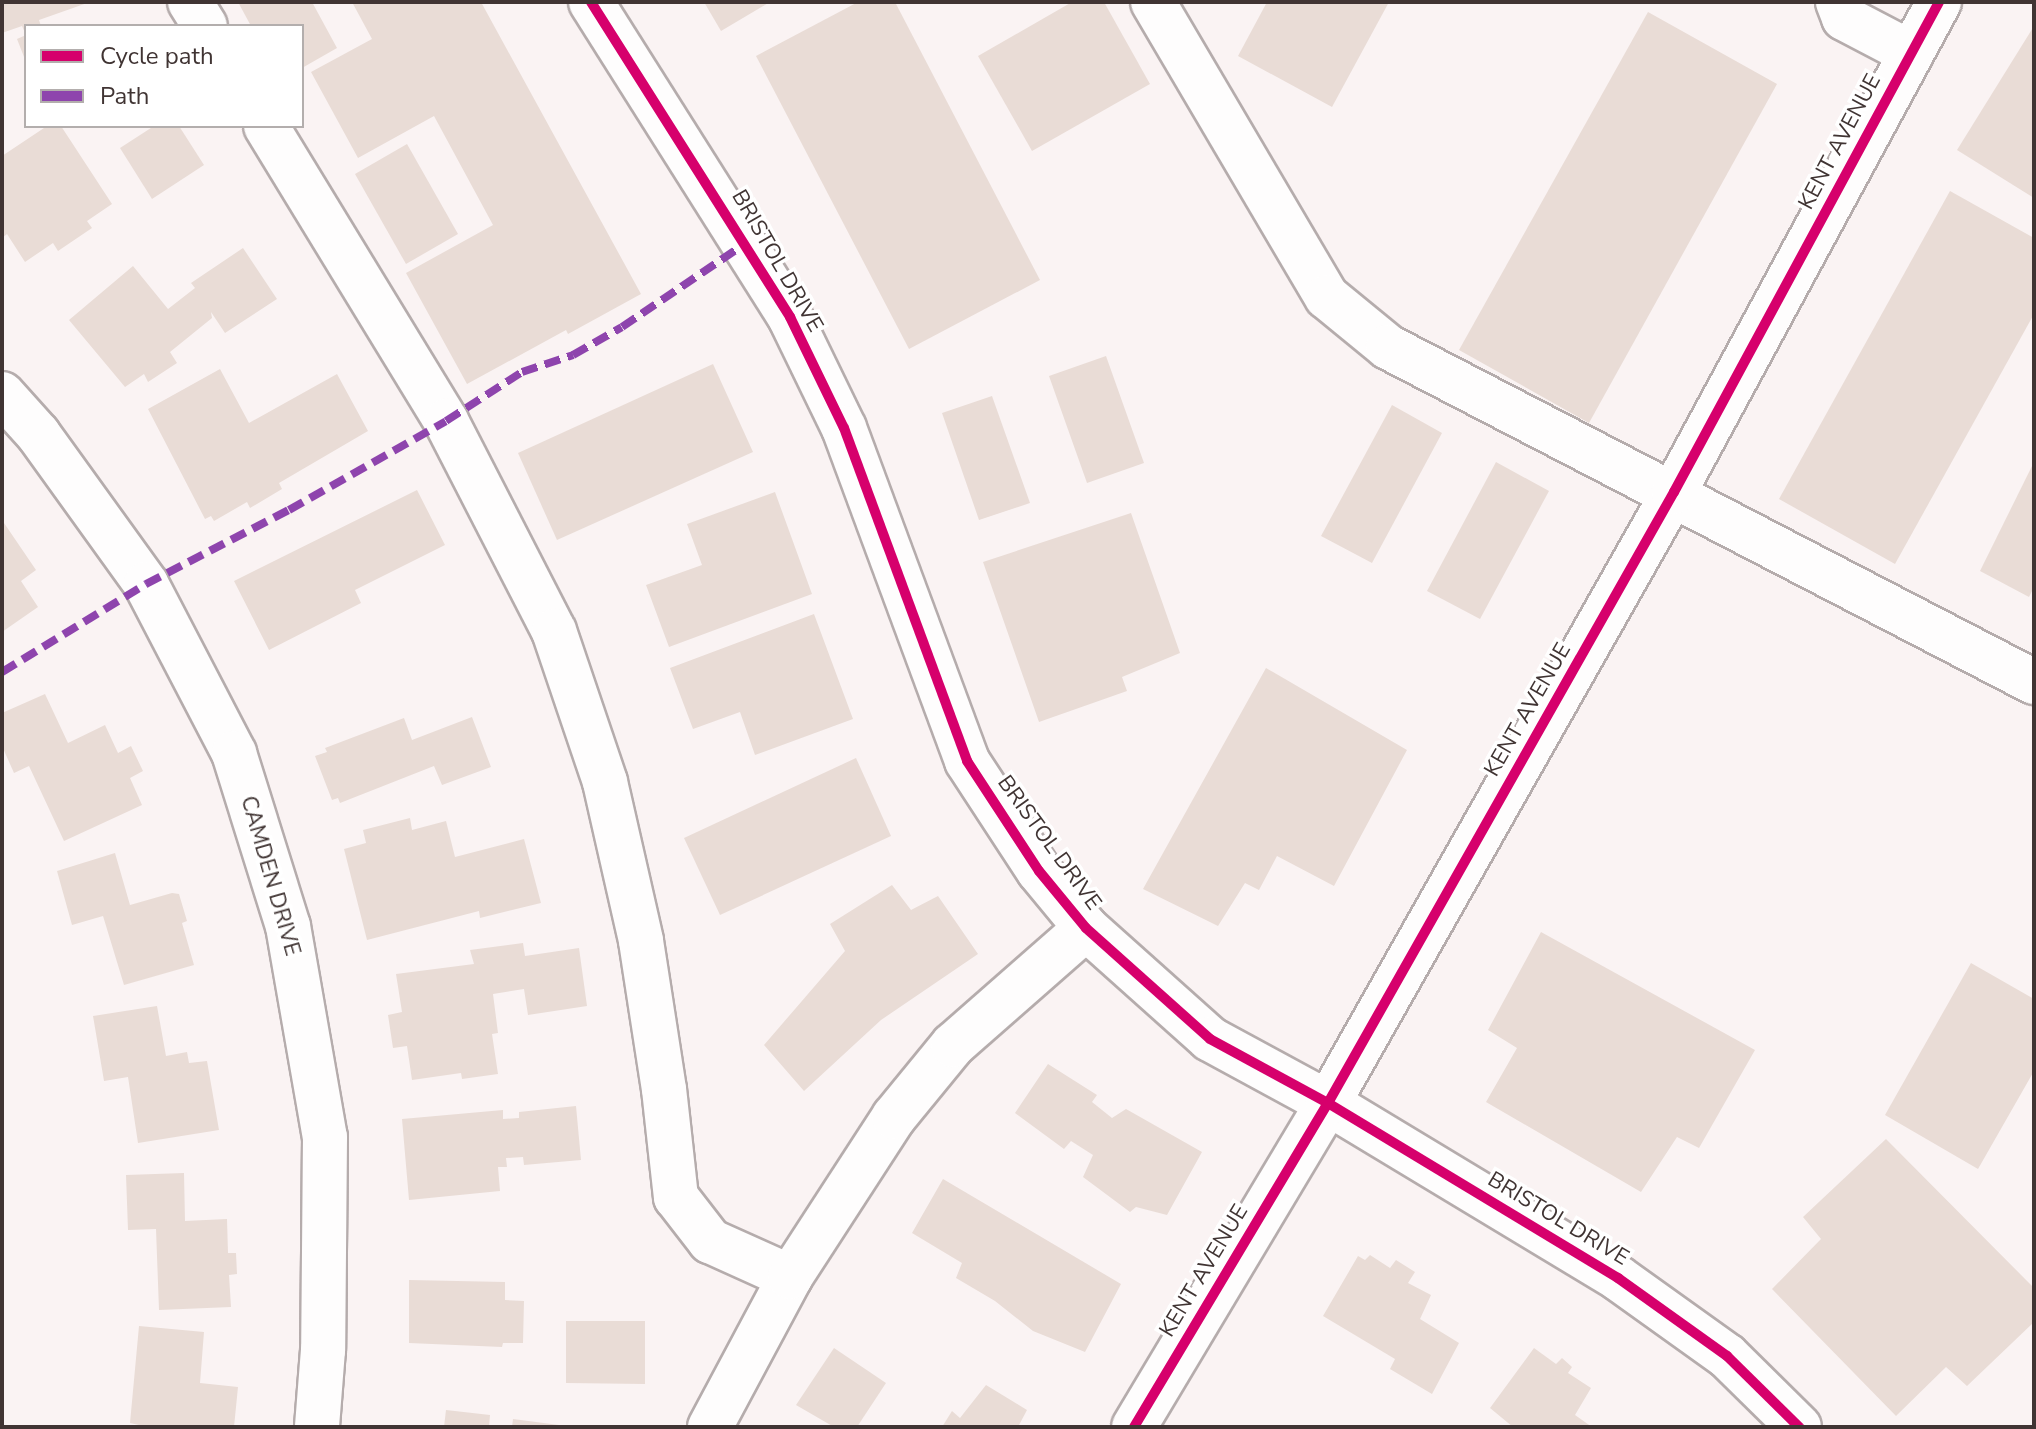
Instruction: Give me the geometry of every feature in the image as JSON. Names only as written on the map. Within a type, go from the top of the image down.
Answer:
[{"type":"street","points":[[190,2],[204,24]]},
{"type":"street","name":"BRISTOL DRIVE","points":[[591,2],[790,317],[844,428],[967,761],[1039,871],[1086,928],[1210,1039],[1328,1103],[1618,1278],[1727,1356],[1799,1427]]},
{"type":"street","points":[[1153,2],[1327,297],[1388,347],[1674,492],[2034,682]]},
{"type":"street","points":[[1838,2],[1844,18],[1911,53]]},
{"type":"street","name":"KENT AVENUE","points":[[1134,1427],[1328,1103],[1674,492],[1939,2]]},
{"type":"street","points":[[267,128],[446,421],[554,631],[605,782],[641,941],[676,1197],[710,1241],[790,1277]]},
{"type":"street","name":"CAMDEN DRIVE","points":[[2,394],[38,434],[146,584],[234,753],[288,926],[325,1137],[323,1350],[317,1427]]},
{"type":"street","points":[[710,1427],[790,1277],[894,1117],[953,1045],[1086,928]]},
{"type":"building","points":[[2,2],[90,2],[39,20],[40,24],[24,24],[24,30],[22,26],[2,33]]},
{"type":"building","points":[[238,2],[312,2],[337,48],[304,67],[304,24],[250,24]]},
{"type":"building","points":[[352,2],[481,2],[641,294],[568,334],[566,330],[467,384],[406,273],[493,225],[434,116],[358,158],[311,72],[372,39]]},
{"type":"building","points":[[704,2],[770,2],[721,31]]},
{"type":"building","points":[[858,2],[895,2],[1040,280],[909,349],[756,56]]},
{"type":"building","points":[[1072,2],[1104,2],[1150,84],[1032,151],[978,56]]},
{"type":"building","points":[[1267,2],[1389,2],[1332,107],[1238,56]]},
{"type":"building","points":[[1648,12],[1777,84],[1589,423],[1459,350]]},
{"type":"building","points":[[2034,26],[2034,198],[1957,150]]},
{"type":"building","points":[[24,36],[24,57],[17,39]]},
{"type":"building","points":[[44,128],[62,128],[112,204],[87,221],[92,228],[58,251],[53,243],[25,262],[7,234],[2,238],[2,156]]},
{"type":"building","points":[[151,128],[180,128],[204,165],[152,199],[120,148]]},
{"type":"building","points":[[407,144],[458,234],[406,264],[355,174]]},
{"type":"building","points":[[1950,191],[2034,238],[2034,314],[1895,564],[1779,499]]},
{"type":"building","points":[[243,248],[277,299],[225,333],[211,312],[212,318],[170,352],[177,363],[148,382],[144,374],[125,387],[69,320],[133,266],[168,309],[195,288],[191,283]]},
{"type":"building","points":[[1106,356],[1144,463],[1087,483],[1049,376]]},
{"type":"building","points":[[713,364],[753,452],[557,540],[518,453]]},
{"type":"building","points":[[220,369],[249,423],[337,374],[368,431],[279,483],[282,489],[250,508],[247,502],[214,521],[211,516],[205,519],[148,409]]},
{"type":"building","points":[[992,396],[1030,503],[979,520],[942,413]]},
{"type":"building","points":[[1392,405],[1442,433],[1372,563],[1321,536]]},
{"type":"building","points":[[1496,462],[1549,491],[1480,619],[1427,591]]},
{"type":"building","points":[[2034,462],[2034,587],[2029,597],[1980,571]]},
{"type":"building","points":[[417,490],[445,545],[355,590],[361,603],[269,650],[234,581]]},
{"type":"building","points":[[775,492],[812,594],[669,647],[646,585],[702,565],[687,524]]},
{"type":"building","points":[[1131,513],[1180,653],[1122,677],[1127,691],[1039,722],[983,562]]},
{"type":"building","points":[[2,520],[36,570],[21,581],[38,607],[2,632]]},
{"type":"building","points":[[814,614],[853,719],[755,755],[740,712],[693,729],[670,668]]},
{"type":"building","points":[[1266,668],[1407,750],[1334,886],[1277,856],[1259,890],[1245,883],[1218,926],[1143,889]]},
{"type":"building","points":[[45,694],[68,743],[105,725],[118,753],[131,746],[143,771],[130,778],[142,805],[64,841],[29,766],[14,773],[2,746],[2,713]]},
{"type":"building","points":[[472,717],[491,767],[442,785],[434,766],[340,803],[338,798],[332,800],[315,756],[327,752],[325,748],[404,718],[412,740]]},
{"type":"building","points":[[856,758],[891,836],[720,915],[684,838]]},
{"type":"building","points":[[410,818],[412,830],[446,821],[455,857],[524,839],[541,903],[480,918],[479,911],[367,940],[344,849],[366,843],[363,830]]},
{"type":"building","points":[[115,853],[130,905],[172,893],[179,894],[187,921],[182,923],[194,965],[124,985],[103,916],[72,925],[57,871]]},
{"type":"building","points":[[892,885],[911,910],[938,896],[978,954],[881,1020],[804,1091],[764,1045],[845,951],[830,924]]},
{"type":"building","points":[[1541,932],[1755,1050],[1699,1148],[1677,1137],[1641,1192],[1486,1102],[1517,1048],[1488,1030]]},
{"type":"building","points":[[523,943],[525,956],[579,948],[587,1006],[528,1015],[524,989],[493,994],[498,1033],[492,1034],[498,1074],[462,1079],[461,1073],[412,1080],[407,1046],[393,1048],[388,1015],[402,1012],[396,974],[474,964],[470,950]]},
{"type":"building","points":[[1971,963],[2034,999],[2034,1071],[1978,1169],[1885,1115]]},
{"type":"building","points":[[157,1006],[166,1056],[187,1052],[189,1063],[207,1061],[219,1130],[138,1143],[128,1077],[104,1081],[93,1016]]},
{"type":"building","points":[[1048,1064],[1097,1095],[1092,1102],[1112,1118],[1126,1109],[1202,1152],[1167,1215],[1136,1207],[1130,1212],[1083,1177],[1093,1155],[1071,1141],[1064,1149],[1015,1113]]},
{"type":"building","points":[[576,1106],[581,1160],[524,1165],[523,1157],[506,1158],[507,1167],[498,1167],[500,1191],[409,1200],[402,1119],[503,1110],[503,1119],[519,1118],[519,1112]]},
{"type":"building","points":[[1886,1139],[2034,1288],[2034,1322],[1967,1386],[1946,1367],[1896,1416],[1772,1289],[1821,1239],[1803,1217]]},
{"type":"building","points":[[184,1173],[185,1221],[227,1219],[228,1253],[236,1253],[237,1274],[229,1275],[231,1307],[159,1310],[156,1229],[128,1230],[126,1175]]},
{"type":"building","points":[[943,1179],[1121,1284],[1085,1352],[1033,1331],[995,1301],[956,1278],[962,1263],[912,1233]]},
{"type":"building","points":[[1370,1255],[1390,1268],[1396,1260],[1415,1272],[1408,1283],[1431,1295],[1420,1319],[1459,1343],[1432,1394],[1390,1369],[1395,1359],[1323,1316],[1358,1256],[1365,1260]]},
{"type":"building","points":[[409,1280],[505,1282],[505,1300],[524,1301],[523,1343],[503,1343],[502,1347],[409,1343]]},
{"type":"building","points":[[566,1321],[645,1321],[645,1384],[566,1383]]},
{"type":"building","points":[[139,1326],[204,1332],[200,1383],[238,1387],[234,1427],[148,1427],[130,1423]]},
{"type":"building","points":[[834,1348],[886,1383],[857,1427],[834,1427],[796,1405]]},
{"type":"building","points":[[1534,1348],[1556,1364],[1562,1358],[1572,1367],[1568,1373],[1591,1388],[1575,1415],[1592,1427],[1513,1427],[1490,1408]]},
{"type":"building","points":[[986,1385],[1027,1410],[1018,1427],[942,1427],[952,1411],[960,1418]]},
{"type":"building","points":[[446,1410],[490,1415],[489,1427],[444,1427]]},
{"type":"building","points":[[513,1419],[559,1425],[559,1427],[512,1427]]},
{"type":"marked path","points":[[2,672],[146,584],[289,510],[446,421],[522,372],[573,355],[622,327],[746,243]]},
{"type":"cycle path","points":[[591,2],[790,317],[844,428],[967,761],[1039,871],[1086,928],[1210,1039],[1328,1103],[1618,1278],[1727,1356],[1799,1427]]},
{"type":"cycle path","points":[[1134,1427],[1328,1103],[1674,492],[1939,2]]}]
